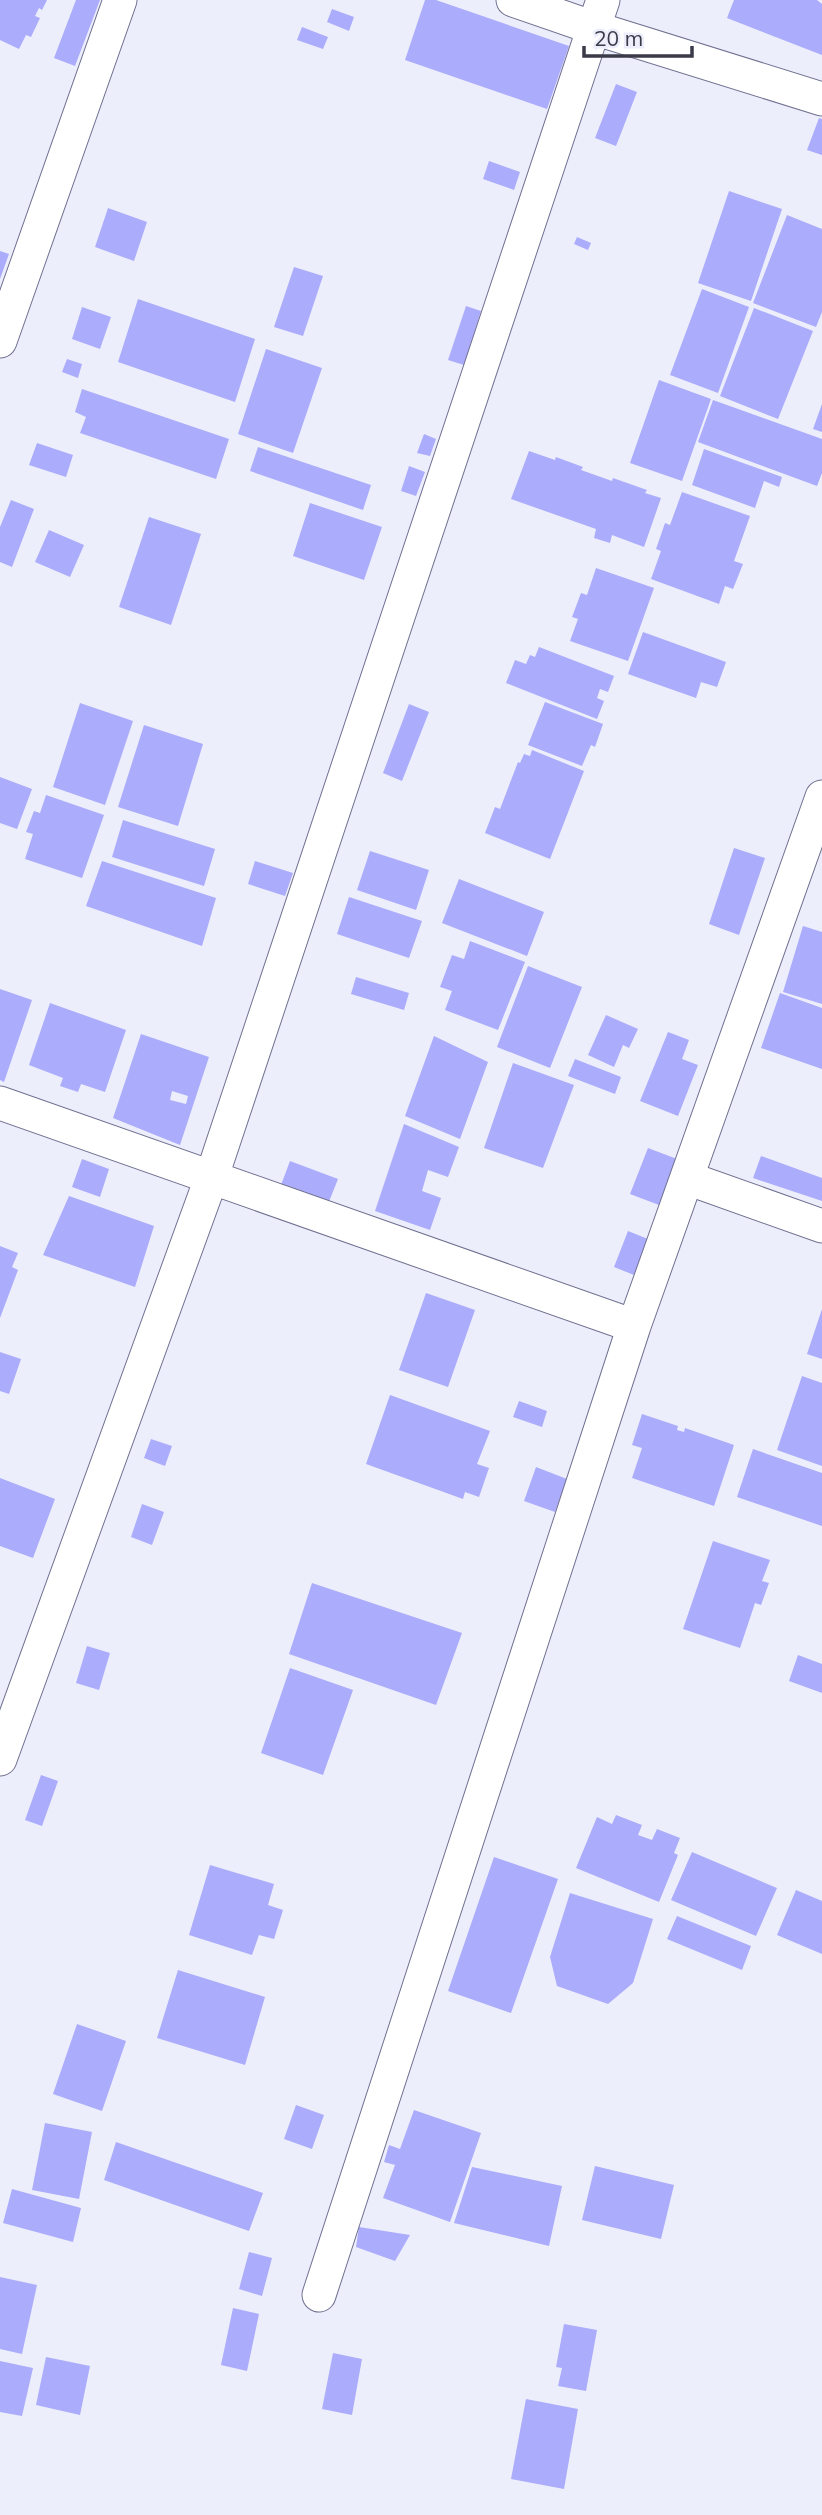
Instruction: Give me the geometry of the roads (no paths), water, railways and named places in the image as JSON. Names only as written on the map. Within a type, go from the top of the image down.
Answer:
[{"type":"street","points":[[0,341],[120,0]]},
{"type":"street","points":[[513,0],[598,14],[822,99]]},
{"type":"street","points":[[0,1759],[212,1176],[598,14]]},
{"type":"street","points":[[319,2295],[634,1326],[822,797]]},
{"type":"street","points":[[0,1103],[634,1326]]},
{"type":"street","points":[[687,1178],[822,1226]]}]
